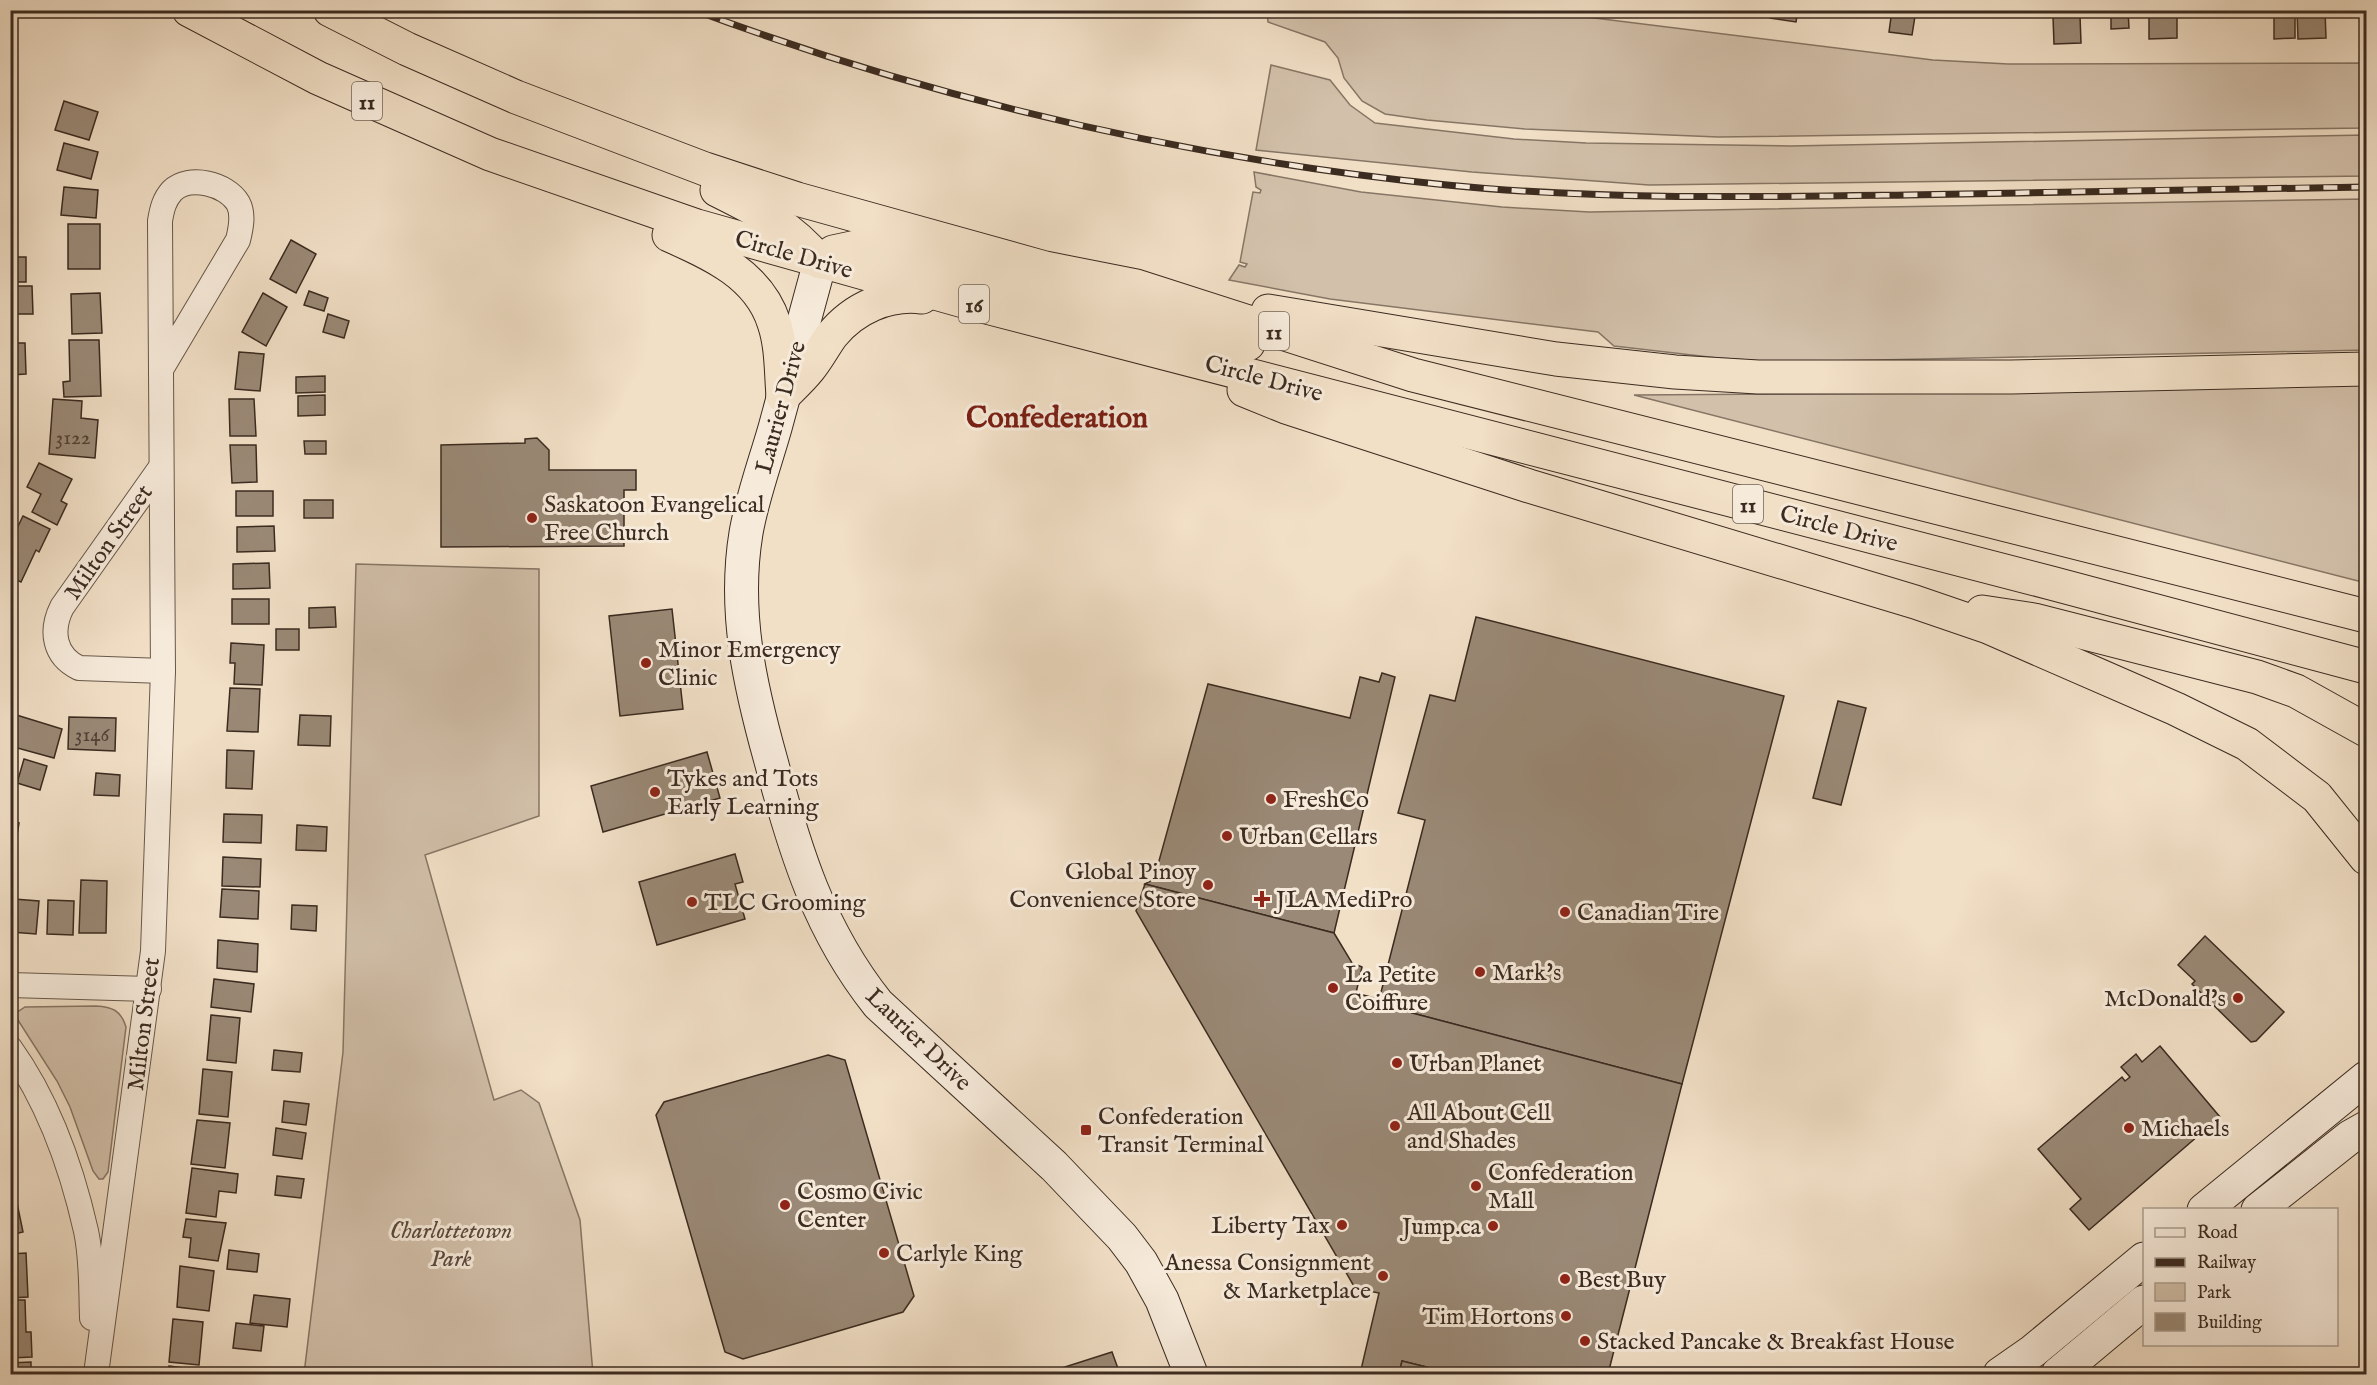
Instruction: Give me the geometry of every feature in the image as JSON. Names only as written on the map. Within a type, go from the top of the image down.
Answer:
[{"type":"highway","name":"Circle Drive","points":[[189,10],[318,78],[532,169],[697,226],[967,302],[1128,342],[2367,668]]},
{"type":"highway","name":"Circle Drive","points":[[330,10],[429,59],[597,130],[797,199],[1045,268],[1136,286],[1413,375],[2367,616]]},
{"type":"highway","points":[[597,130],[756,210],[802,240],[820,262],[833,252],[866,245],[1367,374],[1413,375]]},
{"type":"highway","points":[[532,169],[711,255],[752,284],[766,303],[775,325],[783,396]]},
{"type":"highway","points":[[1136,286],[1505,351],[1675,372],[1758,377],[1876,378],[2367,369]]},
{"type":"highway","name":"16","points":[[783,396],[808,370],[832,335],[847,318],[866,306],[889,299],[917,296],[967,302]]},
{"type":"highway","points":[[1128,342],[1286,407],[1529,486],[1915,602],[1988,627],[2176,709],[2247,744],[2317,797],[2367,858]]},
{"type":"highway","points":[[1915,602],[2034,620],[2257,677],[2296,691],[2367,730]]},
{"type":"main road","name":"Laurier Drive","points":[[820,262],[746,533],[741,612],[744,647],[756,707],[790,829],[814,899],[841,953],[878,1004],[1054,1166],[1122,1237],[1141,1262],[1162,1300],[1191,1374]]},
{"type":"main road","points":[[2205,1208],[2367,1078]]},
{"type":"main road","points":[[2259,1208],[2350,1137],[2367,1128]]},
{"type":"main road","points":[[2000,1374],[2033,1351],[2143,1261]]},
{"type":"main road","points":[[2058,1374],[2143,1304]]},
{"type":"street","name":"Milton Street","points":[[95,1374],[149,989],[156,906],[163,671],[161,467],[163,366],[160,221],[164,203],[173,190],[185,184],[214,185],[228,192],[239,204],[242,222],[238,240],[163,366]]},
{"type":"street","name":"Milton Street","points":[[161,467],[62,607],[54,631],[61,653],[68,663],[79,668],[163,671]]},
{"type":"street","points":[[10,985],[149,989]]},
{"type":"street","points":[[10,1048],[41,1103],[69,1168],[86,1232],[95,1374]]},
{"type":"green space","points":[[1267,11],[1538,11],[1933,60],[2008,64],[2366,63],[2366,128],[1718,137],[1525,129],[1427,120],[1385,114],[1362,101],[1344,78],[1338,58],[1325,42],[1268,22]]},
{"type":"green space","points":[[1271,65],[1330,80],[1350,105],[1375,123],[1514,139],[1586,143],[1790,146],[2366,135],[2366,176],[1649,185],[1472,172],[1256,150]]},
{"type":"green space","points":[[1254,172],[1361,192],[1502,207],[1589,212],[2366,199],[2366,350],[1778,362],[1718,358],[1614,346],[1598,332],[1330,299],[1229,280],[1239,265],[1245,267],[1247,264],[1240,262],[1253,192],[1260,193],[1261,190],[1256,187]]},
{"type":"green space","points":[[2366,383],[2366,583],[1634,395],[1942,393]]},
{"type":"green space","name":"Charlottetown Park","points":[[356,564],[539,569],[539,816],[425,855],[494,1100],[521,1090],[539,1103],[580,1220],[593,1374],[304,1374],[343,1052]]},
{"type":"green space","points":[[96,1006],[115,1010],[126,1027],[108,1172],[103,1179],[99,1179],[93,1171],[70,1107],[57,1081],[16,1017],[16,1013],[25,1007]]},
{"type":"building","points":[[1771,10],[1798,10],[1796,22],[1770,18]]},
{"type":"building","points":[[1892,10],[1916,10],[1912,35],[1889,32]]},
{"type":"building","points":[[2111,10],[2128,10],[2129,28],[2111,29]]},
{"type":"building","points":[[2149,10],[2177,10],[2177,38],[2149,39]]},
{"type":"building","points":[[2325,10],[2326,38],[2298,39],[2297,11]]},
{"type":"building","points":[[2274,13],[2295,13],[2295,38],[2274,39]]},
{"type":"building","points":[[2080,16],[2081,43],[2054,44],[2053,17]]},
{"type":"building","points":[[64,101],[98,112],[89,140],[55,130]]},
{"type":"building","points":[[64,143],[98,152],[91,179],[57,170]]},
{"type":"building","points":[[64,187],[98,190],[96,218],[61,215]]},
{"type":"building","points":[[68,224],[100,224],[100,269],[68,269]]},
{"type":"building","points":[[291,240],[316,254],[296,293],[270,279]]},
{"type":"building","points":[[10,257],[26,257],[26,282],[10,282]]},
{"type":"building","points":[[10,286],[32,286],[33,314],[10,314]]},
{"type":"building","points":[[309,291],[328,298],[324,311],[304,305]]},
{"type":"building","points":[[100,293],[102,333],[72,334],[71,294]]},
{"type":"building","points":[[263,293],[287,307],[266,346],[242,332]]},
{"type":"building","points":[[328,314],[349,321],[344,338],[323,332]]},
{"type":"building","points":[[69,340],[99,340],[101,396],[64,397],[63,382],[70,381]]},
{"type":"building","points":[[10,343],[25,343],[26,374],[10,375]]},
{"type":"building","points":[[239,352],[264,354],[260,391],[235,389]]},
{"type":"building","points":[[325,376],[325,392],[296,393],[296,377]]},
{"type":"building","points":[[325,395],[325,415],[298,416],[298,396]]},
{"type":"building","points":[[53,399],[82,401],[81,418],[98,420],[95,458],[49,454]]},
{"type":"building","points":[[229,399],[254,399],[256,436],[230,436]]},
{"type":"building","name":"Saskatoon Evangelical Free Church","points":[[537,438],[549,450],[549,470],[636,470],[636,490],[624,490],[624,546],[441,547],[441,445],[525,443],[525,439]]},
{"type":"building","points":[[304,441],[326,441],[326,454],[305,454]]},
{"type":"building","points":[[230,445],[256,445],[257,482],[232,483]]},
{"type":"building","points":[[39,463],[72,479],[61,501],[67,504],[57,525],[32,512],[41,494],[27,487]]},
{"type":"building","points":[[236,491],[273,491],[273,516],[236,516]]},
{"type":"building","points":[[304,500],[333,500],[333,518],[304,518]]},
{"type":"building","points":[[23,516],[50,529],[39,552],[36,550],[21,582],[10,577],[10,543]]},
{"type":"building","points":[[274,526],[275,551],[237,552],[237,527]]},
{"type":"building","points":[[269,563],[270,588],[233,589],[233,564]]},
{"type":"building","points":[[232,599],[269,599],[269,624],[232,624]]},
{"type":"building","points":[[335,607],[336,627],[309,628],[309,608]]},
{"type":"building","name":"Minor Emergency Clinic","points":[[672,609],[683,709],[620,716],[609,616]]},
{"type":"building","name":"Canadian Tire","points":[[1476,617],[1784,696],[1682,1084],[1378,1004],[1425,820],[1398,813],[1430,695],[1455,701]]},
{"type":"building","points":[[276,629],[299,629],[299,650],[276,650]]},
{"type":"building","points":[[231,643],[264,645],[262,685],[234,684],[235,663],[230,663]]},
{"type":"building","name":"FreshCo","points":[[1382,673],[1395,677],[1334,933],[1145,884],[1154,879],[1208,684],[1350,718],[1360,677],[1379,682]]},
{"type":"building","points":[[230,688],[260,689],[258,732],[227,731]]},
{"type":"building","points":[[1838,701],[1866,708],[1841,805],[1813,798]]},
{"type":"building","points":[[10,713],[62,729],[54,758],[10,746]]},
{"type":"building","points":[[300,715],[331,716],[330,746],[298,745]]},
{"type":"building","points":[[69,717],[116,718],[115,751],[68,749]]},
{"type":"building","points":[[227,750],[254,751],[252,789],[226,788]]},
{"type":"building","name":"Tykes and Tots Early Learning","points":[[707,752],[720,798],[603,832],[591,786]]},
{"type":"building","points":[[24,759],[47,766],[40,790],[17,783]]},
{"type":"building","points":[[96,773],[120,775],[119,796],[94,795]]},
{"type":"building","points":[[224,814],[262,815],[261,843],[223,842]]},
{"type":"building","points":[[10,822],[19,823],[15,848],[10,847]]},
{"type":"building","points":[[297,825],[327,827],[326,851],[296,850]]},
{"type":"building","name":"TLC Grooming","points":[[735,854],[743,882],[735,884],[745,919],[657,945],[639,882]]},
{"type":"building","points":[[223,857],[261,859],[260,887],[222,886]]},
{"type":"building","points":[[81,880],[107,881],[106,933],[79,933]]},
{"type":"building","name":"Confederation Mall","points":[[1145,884],[1334,933],[1352,963],[1362,967],[1356,993],[1374,998],[1378,1004],[1682,1084],[1608,1374],[1455,1374],[1402,1361],[1399,1374],[1360,1374],[1379,1293],[1355,1288],[1136,911]]},
{"type":"building","points":[[222,889],[259,891],[258,919],[220,917]]},
{"type":"building","points":[[14,899],[39,901],[36,934],[11,932]]},
{"type":"building","points":[[48,900],[74,901],[73,935],[47,934]]},
{"type":"building","points":[[292,905],[317,906],[316,931],[291,929]]},
{"type":"building","name":"McDonald's","points":[[2205,936],[2284,1012],[2256,1041],[2251,1042],[2192,984],[2195,981],[2178,965]]},
{"type":"building","points":[[218,940],[258,944],[257,972],[217,968]]},
{"type":"building","points":[[214,979],[254,984],[251,1012],[211,1007]]},
{"type":"building","points":[[211,1015],[240,1018],[236,1063],[207,1060]]},
{"type":"building","points":[[2160,1046],[2220,1117],[2089,1230],[2070,1209],[2081,1199],[2038,1149],[2122,1077],[2125,1081],[2130,1077],[2121,1067],[2136,1054],[2142,1062]]},
{"type":"building","points":[[274,1050],[302,1053],[300,1072],[272,1070]]},
{"type":"building","name":"Cosmo Civic Center","points":[[828,1055],[845,1060],[914,1296],[903,1312],[743,1359],[725,1352],[656,1115],[664,1102]]},
{"type":"building","points":[[203,1069],[232,1072],[228,1117],[199,1114]]},
{"type":"building","points":[[284,1101],[309,1104],[306,1125],[282,1122]]},
{"type":"building","points":[[197,1120],[230,1123],[225,1168],[191,1164]]},
{"type":"building","points":[[276,1128],[306,1133],[302,1159],[273,1155]]},
{"type":"building","points":[[192,1168],[238,1174],[236,1193],[219,1191],[216,1217],[186,1213]]},
{"type":"building","points":[[277,1176],[304,1179],[301,1198],[275,1195]]},
{"type":"building","points":[[17,1203],[23,1232],[10,1235],[10,1205]]},
{"type":"building","points":[[186,1219],[226,1223],[218,1261],[189,1257],[191,1238],[183,1237]]},
{"type":"building","points":[[229,1250],[259,1254],[257,1272],[227,1269]]},
{"type":"building","points":[[26,1253],[28,1297],[10,1298],[10,1254]]},
{"type":"building","points":[[180,1266],[214,1271],[209,1311],[177,1307]]},
{"type":"building","points":[[254,1295],[290,1299],[287,1327],[250,1323]]},
{"type":"building","points":[[10,1300],[25,1300],[26,1332],[31,1332],[32,1357],[10,1358]]},
{"type":"building","points":[[173,1319],[203,1322],[199,1365],[169,1362]]},
{"type":"building","points":[[236,1323],[264,1326],[261,1351],[233,1348]]},
{"type":"building","points":[[1112,1352],[1120,1374],[1043,1374]]},
{"type":"building","points":[[1402,1361],[1455,1374],[1399,1374]]},
{"type":"building","points":[[31,1362],[31,1374],[10,1374],[10,1363]]},
{"type":"building","points":[[169,1366],[221,1373],[168,1374]]},
{"type":"railway","points":[[694,10],[877,72],[1064,122],[1255,159],[1351,174],[1447,185],[1561,193],[1734,197],[2366,187]]},
{"type":"place","name":"Saskatoon Evangelical Free Church","points":[[532,518]]},
{"type":"place","name":"Minor Emergency Clinic","points":[[646,663]]},
{"type":"place","name":"Tykes and Tots Early Learning","points":[[655,792]]},
{"type":"place","name":"FreshCo","points":[[1271,799]]},
{"type":"place","name":"Urban Cellars","points":[[1227,836]]},
{"type":"place","name":"Global Pinoy Convenience Store","points":[[1208,885]]},
{"type":"place","name":"JLA MediPro","points":[[1262,899]]},
{"type":"place","name":"TLC Grooming","points":[[692,902]]},
{"type":"place","name":"Canadian Tire","points":[[1565,912]]},
{"type":"place","name":"Mark's","points":[[1480,972]]},
{"type":"place","name":"La Petite Coiffure","points":[[1333,988]]},
{"type":"place","name":"McDonald's","points":[[2238,998]]},
{"type":"place","name":"Urban Planet","points":[[1397,1063]]},
{"type":"place","name":"All About Cell and Shades","points":[[1395,1126]]},
{"type":"place","name":"Michaels","points":[[2129,1128]]},
{"type":"place","name":"Confederation Transit Terminal","points":[[1086,1130]]},
{"type":"place","name":"Confederation Mall","points":[[1476,1186]]},
{"type":"place","name":"Cosmo Civic Center","points":[[785,1205]]},
{"type":"place","name":"Liberty Tax","points":[[1342,1225]]},
{"type":"place","name":"Jump.ca","points":[[1493,1226]]},
{"type":"place","name":"Carlyle King","points":[[884,1253]]},
{"type":"place","name":"Anessa Consignment & Marketplace","points":[[1383,1276]]},
{"type":"place","name":"Best Buy","points":[[1565,1279]]},
{"type":"place","name":"Tim Hortons","points":[[1566,1316]]},
{"type":"place","name":"Stacked Pancake & Breakfast House","points":[[1585,1341]]},
{"type":"district","name":"Confederation","points":[[1057,417]]}]
